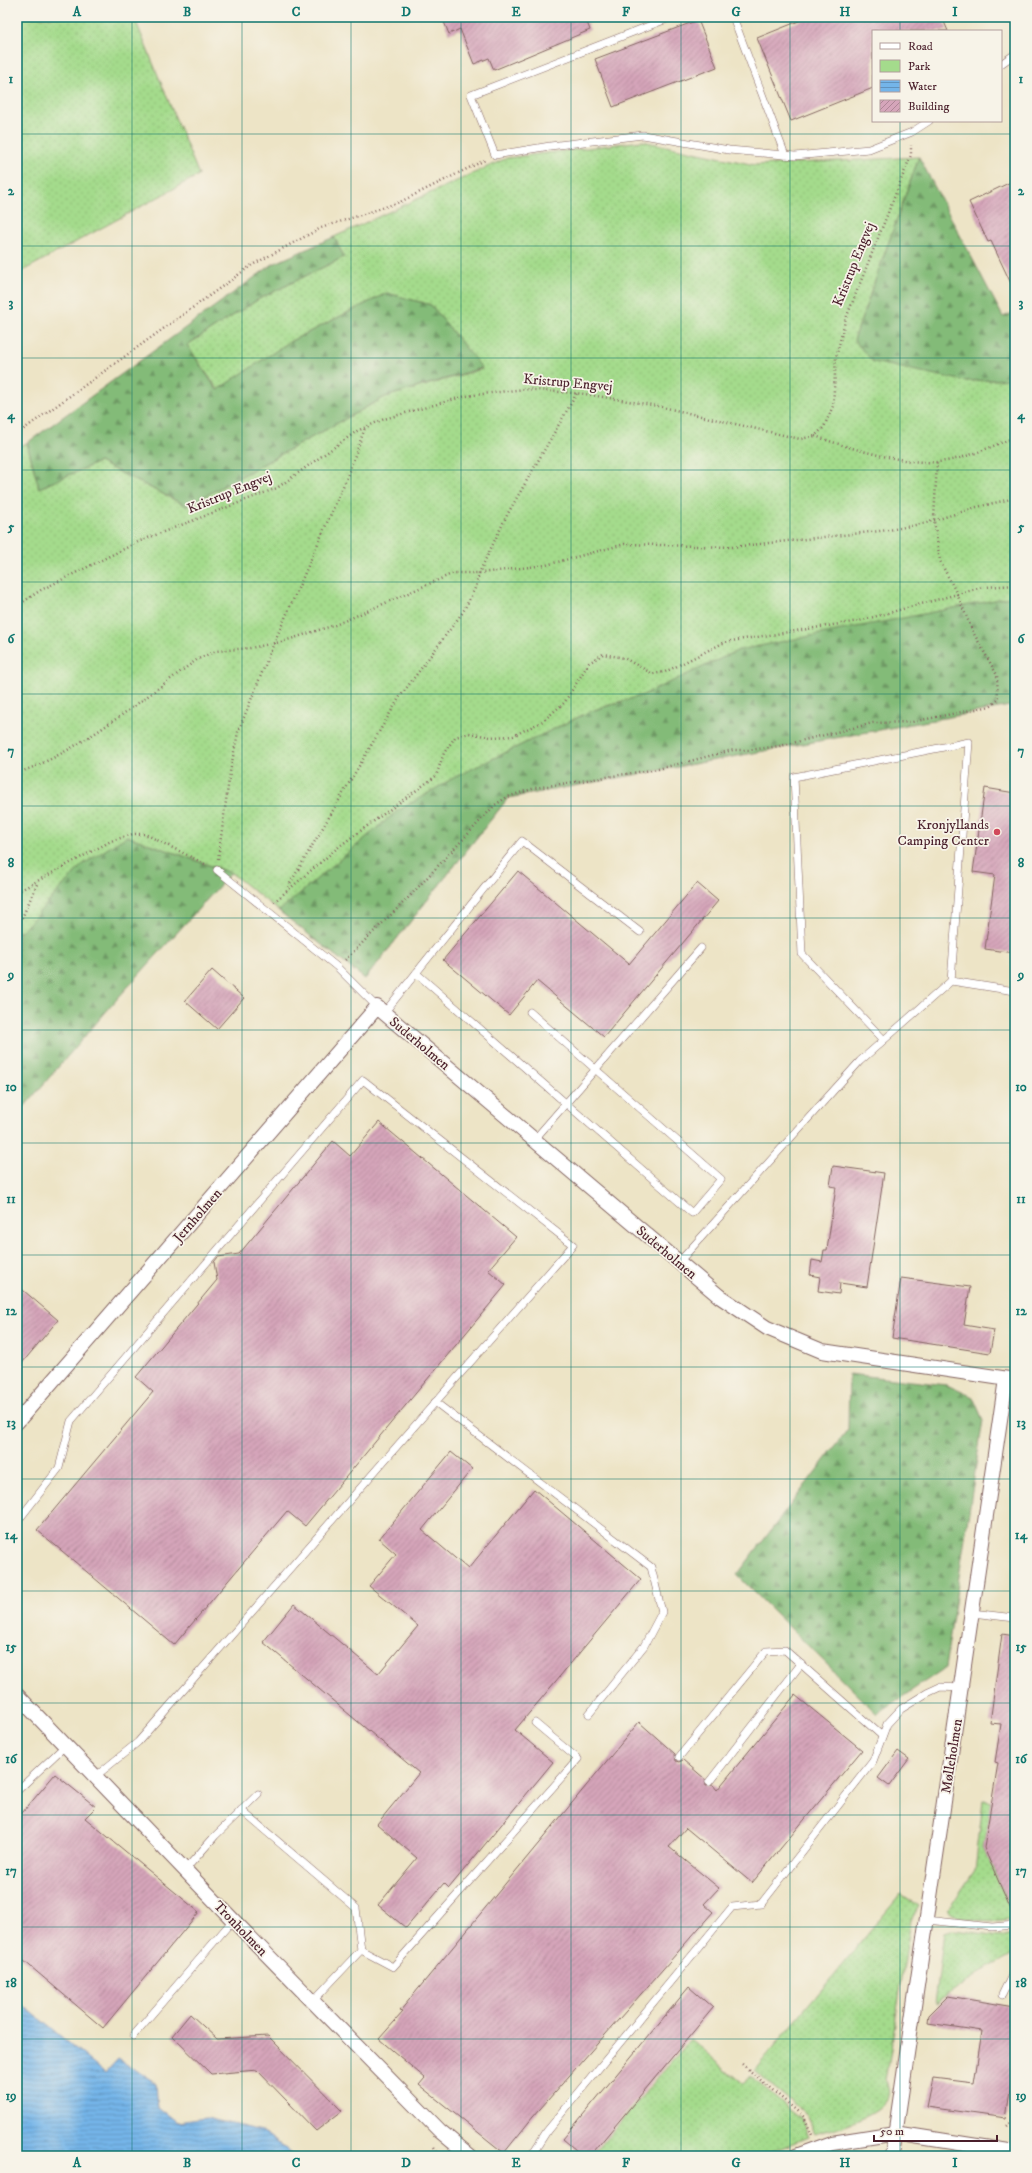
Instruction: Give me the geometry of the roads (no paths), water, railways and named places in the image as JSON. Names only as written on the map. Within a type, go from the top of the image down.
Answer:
[{"type":"street","name":"Suderholmen","points":[[381,1010],[719,1296],[767,1328],[822,1352],[1010,1380]]},
{"type":"street","name":"Jernholmen","points":[[17,1422],[381,1010]]},
{"type":"street","name":"Mølleholmen","points":[[895,2133],[972,1613],[1010,1380]]},
{"type":"street","name":"Tronholmen","points":[[17,1695],[233,1920],[440,2131],[470,2156]]},
{"type":"street","points":[[892,2156],[895,2133]]},
{"type":"street","points":[[796,2156],[832,2142],[895,2133],[1015,2152]]},
{"type":"lane","points":[[672,17],[471,95],[495,155],[550,146],[643,135],[729,150],[795,156],[869,149],[912,132],[927,122]]},
{"type":"lane","points":[[733,17],[785,155]]},
{"type":"lane","points":[[1002,63],[1015,54]]},
{"type":"lane","points":[[679,1262],[860,1061],[884,1040],[951,981],[969,742],[794,777],[802,954],[884,1040]]},
{"type":"lane","points":[[217,870],[337,967],[381,1010],[416,973],[522,841],[640,932]]},
{"type":"lane","points":[[534,1140],[701,948]]},
{"type":"lane","points":[[416,973],[692,1213],[721,1179],[530,1012]]},
{"type":"lane","points":[[951,981],[1015,990]]},
{"type":"lane","points":[[17,1522],[60,1468],[71,1421],[363,1080],[573,1245],[138,1742],[96,1776]]},
{"type":"lane","points":[[435,1402],[650,1567],[662,1612],[644,1646],[589,1714]]},
{"type":"lane","points":[[972,1613],[1015,1618]]},
{"type":"lane","points":[[679,1756],[766,1651],[785,1650],[882,1736]]},
{"type":"lane","points":[[708,1782],[802,1664]]},
{"type":"lane","points":[[531,2156],[547,2131],[732,1907],[761,1904],[872,1761],[887,1724],[901,1709],[926,1693],[940,1687],[962,1688]]},
{"type":"lane","points":[[360,1950],[393,1967],[578,1759],[535,1723]]},
{"type":"lane","points":[[17,1791],[66,1745]]},
{"type":"lane","points":[[185,1870],[258,1794]]},
{"type":"lane","points":[[241,1810],[356,1908],[360,1950],[313,2001]]},
{"type":"lane","points":[[133,2036],[233,1920]]},
{"type":"lane","points":[[927,1920],[992,1927],[1015,1925]]},
{"type":"lane","points":[[1002,1995],[1015,1968]]},
{"type":"water","points":[[17,2000],[105,2073],[118,2059],[156,2083],[158,2107],[177,2122],[206,2118],[262,2131],[295,2156],[17,2156]]},
{"type":"place","name":"Kronjyllands Camping Center","points":[[997,832]]}]
